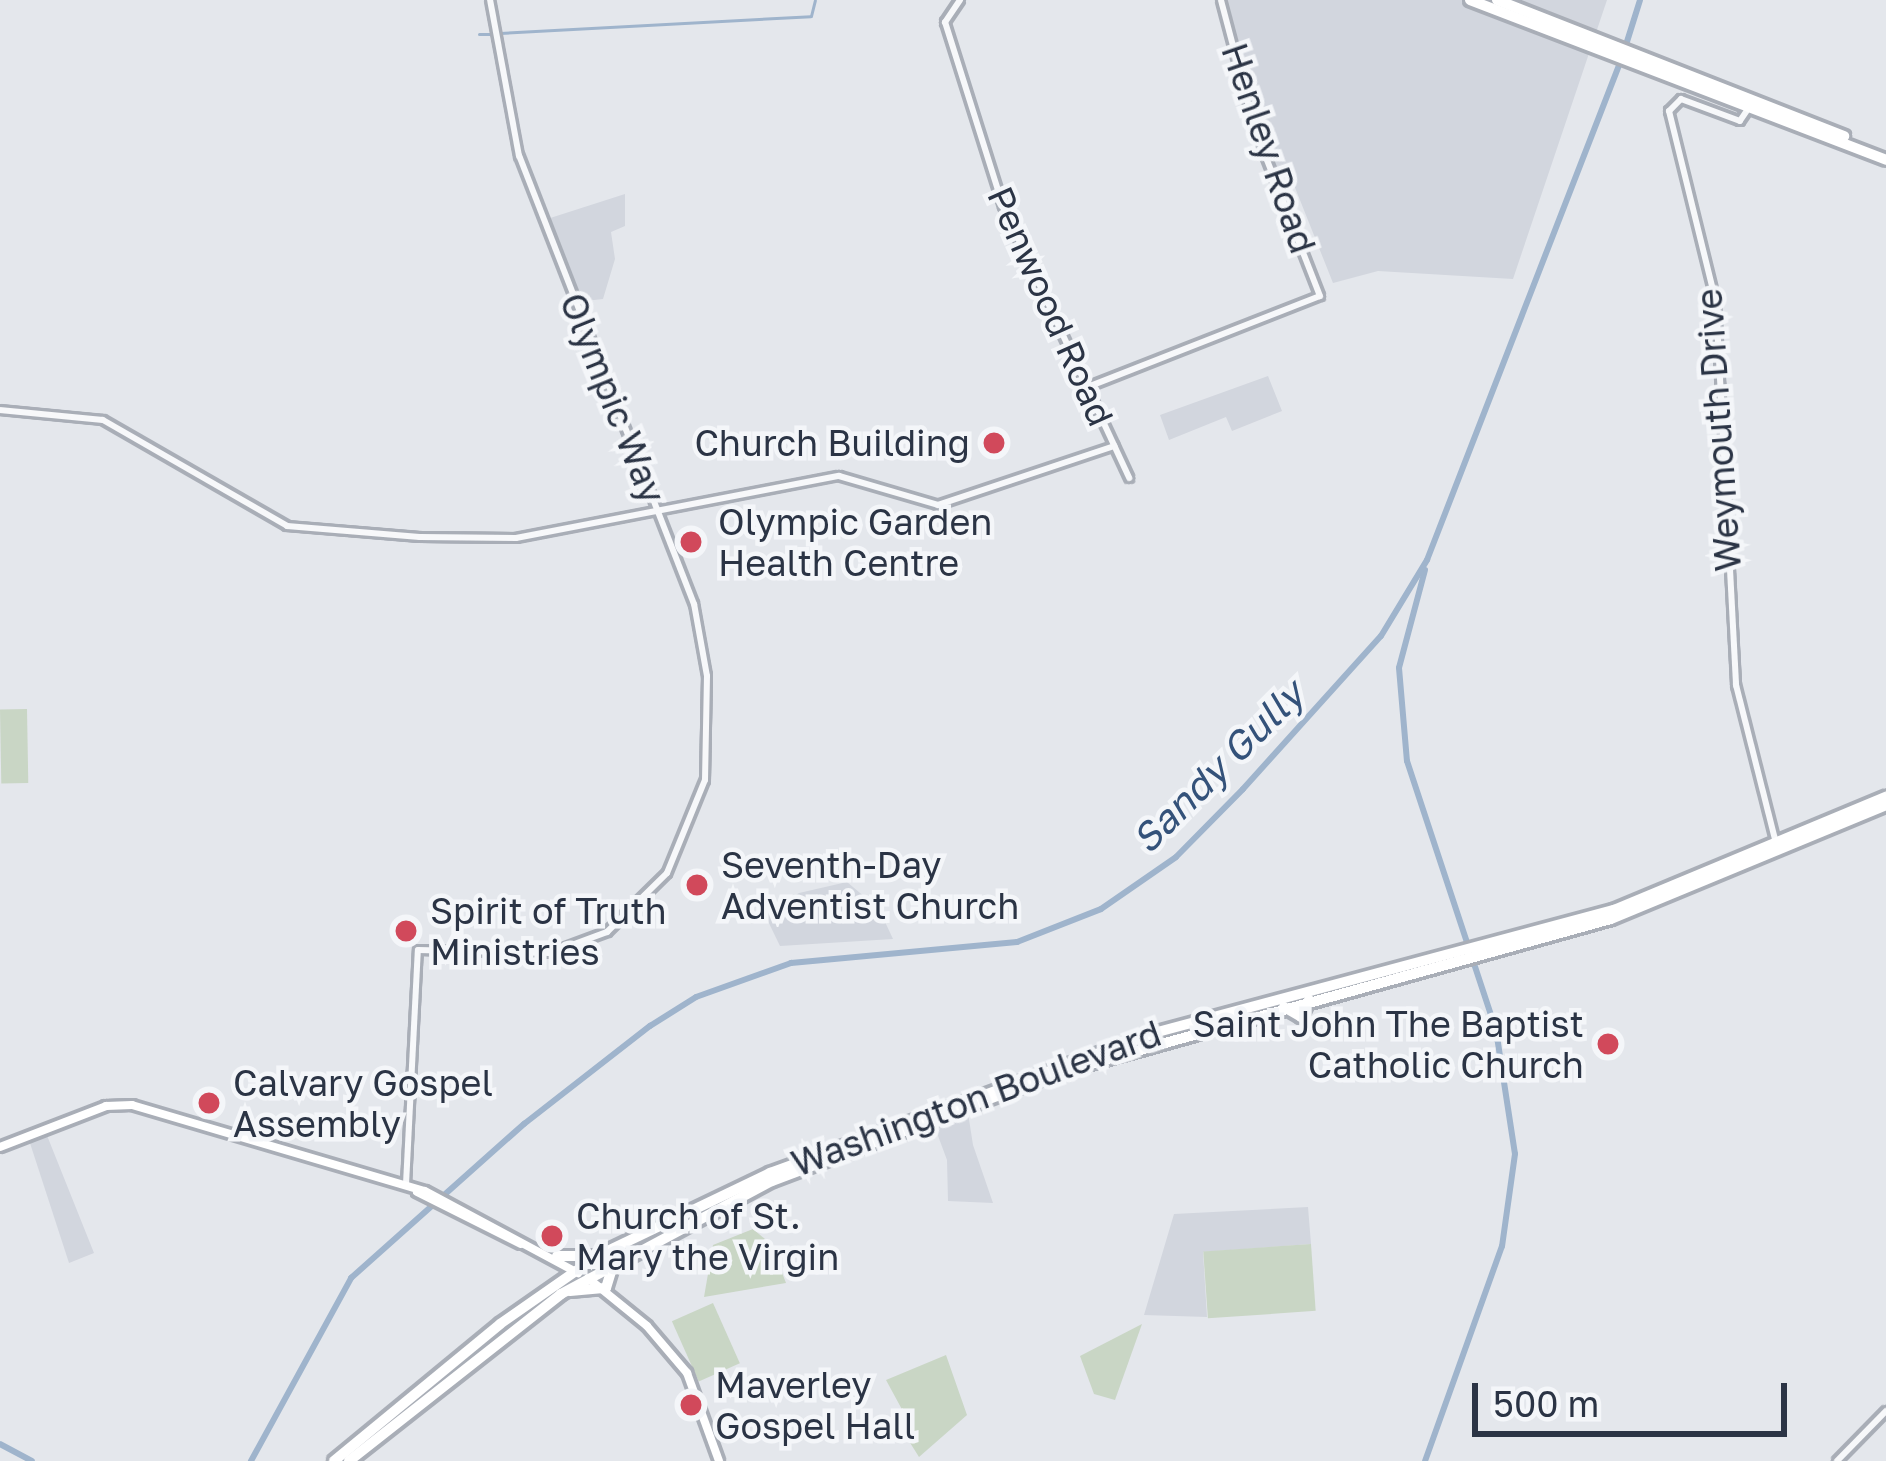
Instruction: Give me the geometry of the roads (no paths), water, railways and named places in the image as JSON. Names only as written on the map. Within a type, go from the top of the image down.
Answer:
[{"type":"highway","points":[[1470,0],[1886,156]]},
{"type":"highway","points":[[1497,0],[1588,42]]},
{"type":"highway","name":"Washington Boulevard","points":[[349,1461],[582,1275],[851,1149],[1060,1072],[1614,910],[1886,801]]},
{"type":"highway","name":"Washington Boulevard","points":[[582,1275],[599,1256],[770,1172],[1043,1068],[1300,991],[1454,959]]},
{"type":"highway","points":[[599,1256],[556,1259],[560,1290],[606,1288],[616,1259]]},
{"type":"highway","name":"Washington Boulevard","points":[[334,1461],[500,1324],[560,1290]]},
{"type":"main road","points":[[0,1147],[122,1104],[449,1205],[606,1288],[687,1373],[719,1461]]},
{"type":"street","name":"Olympic Way","points":[[417,1192],[418,950],[550,953],[592,939],[631,914],[680,850],[705,781],[707,676],[694,604],[519,156],[490,0]]},
{"type":"street","name":"Penwood Road","points":[[960,0],[944,16],[994,179],[1129,478]]},
{"type":"street","name":"Henley Road","points":[[1085,388],[1320,296],[1255,129],[1221,0]]},
{"type":"street","name":"Weymouth Drive","points":[[1750,106],[1740,121],[1676,99],[1669,111],[1715,302],[1736,686],[1778,847]]},
{"type":"street","points":[[0,410],[103,420],[287,526],[516,538],[849,475],[938,505],[1114,446]]},
{"type":"street","points":[[1837,1461],[1886,1411]]},
{"type":"waterway","points":[[500,33],[811,16],[815,0]]},
{"type":"waterway","name":"Sandy Gully","points":[[1625,48],[1640,0]]},
{"type":"waterway","points":[[479,34],[490,34]]},
{"type":"waterway","name":"Sandy Gully","points":[[251,1461],[351,1278],[524,1124],[650,1026],[696,997],[791,963],[1017,942],[1101,909],[1176,857],[1243,789],[1381,636],[1427,560],[1621,60]]},
{"type":"waterway","points":[[1425,570],[1399,668],[1407,761],[1496,1030],[1515,1154],[1502,1246],[1425,1461]]},
{"type":"waterway","name":"Sandy Gully","points":[[0,1444],[32,1461]]},
{"type":"place","name":"Church Building","points":[[994,443]]},
{"type":"place","name":"Olympic Garden Health Centre","points":[[691,542]]},
{"type":"place","name":"Seventh-Day Adventist Church","points":[[697,885]]},
{"type":"place","name":"Spirit of Truth Ministries","points":[[406,931]]},
{"type":"place","name":"Saint John The Baptist Catholic Church","points":[[1608,1044]]},
{"type":"place","name":"Calvary Gospel Assembly","points":[[209,1103]]},
{"type":"place","name":"Church of St. Mary the Virgin","points":[[552,1236]]},
{"type":"place","name":"Maverley Gospel Hall","points":[[691,1405]]}]
